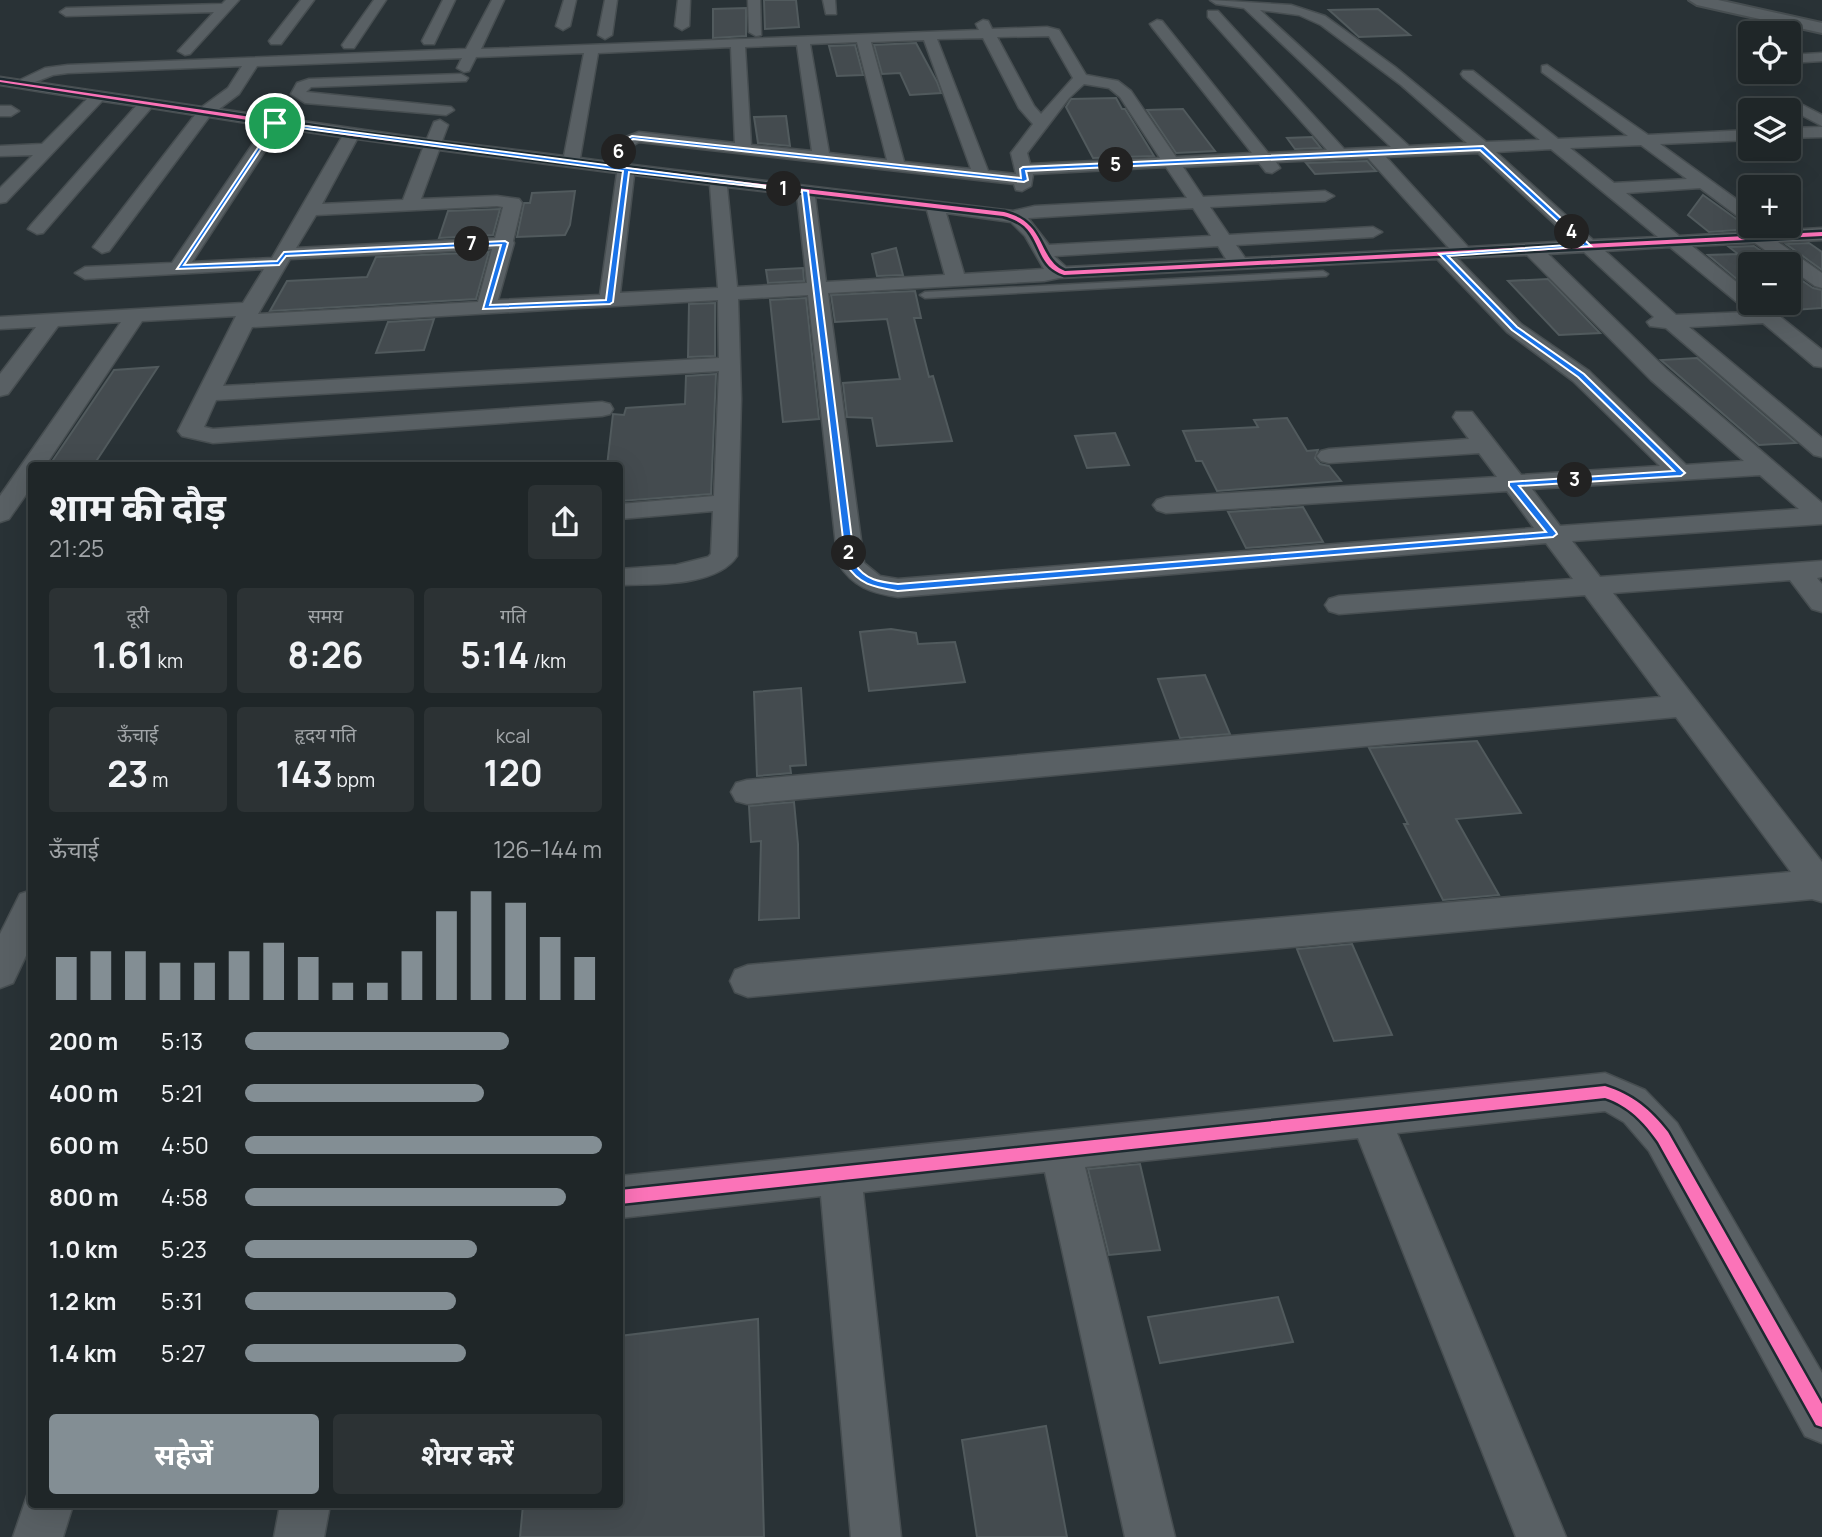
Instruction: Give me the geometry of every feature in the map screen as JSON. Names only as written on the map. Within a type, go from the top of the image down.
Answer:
[{"type":"street","points":[[276,41],[308,0]]},
{"type":"street","points":[[349,45],[380,0]]},
{"type":"street","points":[[429,41],[449,0]]},
{"type":"street","points":[[410,205],[469,53],[498,0]]},
{"type":"street","points":[[563,26],[570,0]]},
{"type":"street","points":[[605,35],[611,0]]},
{"type":"street","points":[[682,26],[684,0]]},
{"type":"street","points":[[754,0],[756,32]]},
{"type":"street","points":[[1697,0],[1822,25]]},
{"type":"street","points":[[1718,0],[1822,25]]},
{"type":"street","points":[[66,12],[229,4]]},
{"type":"street","points":[[37,229],[144,104],[171,86],[206,29],[229,4]]},
{"type":"street","points":[[1214,7],[1249,6],[1295,10],[1319,18],[1404,79],[1670,321],[1822,450]]},
{"type":"street","points":[[1249,6],[1405,151]]},
{"type":"street","points":[[1214,7],[1339,153]]},
{"type":"street","points":[[1157,24],[1264,156],[1293,197]]},
{"type":"street","points":[[986,28],[1027,108],[1041,124]]},
{"type":"street","points":[[19,83],[55,70],[187,57],[253,61],[738,44],[929,35],[986,28],[1051,32],[1081,79],[1113,84],[1123,90],[1240,265]]},
{"type":"street","points":[[180,30],[206,29]]},
{"type":"street","points":[[929,35],[981,174]]},
{"type":"street","points":[[863,38],[897,165]]},
{"type":"street","points":[[803,41],[821,156]]},
{"type":"street","points":[[738,44],[743,148]]},
{"type":"street","points":[[571,162],[592,48]]},
{"type":"street","points":[[55,70],[72,54]]},
{"type":"street","points":[[1801,58],[1822,57]]},
{"type":"street","points":[[102,247],[204,113],[234,91],[253,61]]},
{"type":"street","points":[[1547,69],[1738,208]]},
{"type":"street","points":[[1468,74],[1822,361]]},
{"type":"street","points":[[446,110],[305,98],[298,94],[302,86],[309,83],[461,78]]},
{"type":"street","points":[[1009,215],[1024,174],[1019,153],[1081,79]]},
{"type":"street","points":[[0,81],[352,134],[1009,215],[1035,211],[1325,196]]},
{"type":"street","points":[[4,190],[48,149],[98,96]]},
{"type":"street","points":[[1801,109],[1822,121]]},
{"type":"street","points":[[179,267],[275,123]]},
{"type":"street","points":[[1801,133],[1822,132]]},
{"type":"street","points":[[352,134],[248,315],[190,430],[213,436],[602,409]]},
{"type":"street","points":[[610,302],[621,143],[632,138],[981,174],[1024,174],[1264,156],[1738,136]]},
{"type":"street","points":[[0,151],[48,149]]},
{"type":"street","points":[[1372,152],[1514,328],[1581,376],[1681,473]]},
{"type":"street","points":[[623,577],[706,569],[721,561],[729,364],[728,295],[718,181]]},
{"type":"street","points":[[1608,189],[1703,183]]},
{"type":"street","points":[[805,191],[850,564],[857,575],[872,584],[898,588],[1553,534],[1821,516]]},
{"type":"street","points":[[310,210],[497,201],[513,203],[505,243],[486,308]]},
{"type":"street","points":[[935,207],[956,280]]},
{"type":"street","points":[[1009,215],[1028,225],[1052,268],[1047,279]]},
{"type":"street","points":[[1043,251],[1373,232]]},
{"type":"street","points":[[0,323],[136,315],[248,315],[610,302],[956,280],[1047,279],[1080,274],[1672,242],[1738,236]]},
{"type":"street","points":[[1772,238],[1822,282]]},
{"type":"street","points":[[85,273],[505,243]]},
{"type":"street","points":[[1532,249],[1659,376],[1821,516]]},
{"type":"street","points":[[35,462],[136,315]]},
{"type":"street","points":[[1607,324],[1766,317]]},
{"type":"street","points":[[0,389],[52,320]]},
{"type":"street","points":[[206,394],[729,364]]},
{"type":"street","points":[[1464,417],[1512,484],[1594,587],[1820,886]]},
{"type":"street","points":[[1329,456],[1485,445]]},
{"type":"street","points":[[1166,505],[1766,467]]},
{"type":"street","points":[[1,513],[28,473]]},
{"type":"street","points":[[623,511],[725,503]]},
{"type":"street","points":[[1,513],[28,510]]},
{"type":"street","points":[[1339,606],[1809,570],[1822,603]]},
{"type":"street","points":[[747,792],[1683,706]]},
{"type":"street","points":[[748,981],[1820,886]]},
{"type":"street","points":[[0,972],[28,912]]},
{"type":"street","points":[[623,1197],[1605,1092],[1623,1097],[1639,1107],[1663,1137],[1822,1419]]},
{"type":"street","points":[[1370,1118],[1541,1537]]},
{"type":"street","points":[[1061,1152],[1150,1537]]},
{"type":"street","points":[[840,1172],[876,1537]]},
{"type":"street","points":[[38,1537],[47,1508]]},
{"type":"street","points":[[299,1537],[304,1508]]},
{"type":"lane","points":[[925,295],[1047,279],[1323,274]]},
{"type":"building","points":[[764,0],[796,0],[799,27],[765,29]]},
{"type":"building","points":[[746,8],[746,36],[713,38],[713,9]]},
{"type":"building","points":[[1378,9],[1410,35],[1359,37],[1329,10]]},
{"type":"building","points":[[916,43],[941,93],[910,95],[900,73],[882,74],[874,45]]},
{"type":"building","points":[[855,45],[863,75],[837,76],[829,46]]},
{"type":"building","points":[[1116,98],[1154,156],[1093,158],[1066,107],[1071,99]]},
{"type":"building","points":[[1183,109],[1215,151],[1176,153],[1147,110]]},
{"type":"building","points":[[786,116],[790,146],[758,143],[754,117]]},
{"type":"building","points":[[1312,137],[1321,148],[1295,149],[1287,138]]},
{"type":"building","points":[[1367,161],[1376,171],[1315,174],[1306,163]]},
{"type":"building","points":[[575,191],[570,225],[565,235],[517,237],[524,203],[530,203],[532,193]]},
{"type":"building","points":[[1703,195],[1738,220],[1738,230],[1709,232],[1688,215]]},
{"type":"building","points":[[500,209],[493,235],[439,238],[448,211]]},
{"type":"building","points":[[1809,243],[1822,252],[1822,270],[1801,255],[1801,252],[1786,244]]},
{"type":"building","points":[[1754,246],[1763,252],[1738,254],[1729,247]]},
{"type":"building","points":[[896,248],[903,275],[877,276],[872,254]]},
{"type":"building","points":[[489,252],[476,299],[270,311],[287,281],[367,277],[376,257]]},
{"type":"building","points":[[1738,254],[1738,280],[1708,255]]},
{"type":"building","points":[[803,268],[804,281],[768,283],[766,270]]},
{"type":"building","points":[[1548,279],[1600,333],[1559,335],[1508,281]]},
{"type":"building","points":[[1801,280],[1813,288],[1822,290],[1822,308],[1801,309]]},
{"type":"building","points":[[915,291],[921,318],[914,318],[929,377],[933,376],[952,441],[877,446],[872,418],[847,417],[843,383],[900,379],[887,319],[835,322],[831,295]]},
{"type":"building","points":[[806,298],[819,419],[783,422],[770,300]]},
{"type":"building","points":[[715,303],[715,356],[688,357],[689,304]]},
{"type":"building","points":[[434,319],[424,350],[376,353],[388,322]]},
{"type":"building","points":[[1697,358],[1796,443],[1759,445],[1661,360]]},
{"type":"building","points":[[158,367],[96,462],[52,462],[114,370]]},
{"type":"building","points":[[716,374],[711,494],[623,501],[623,462],[607,462],[613,414],[624,415],[626,408],[685,404],[686,376]]},
{"type":"building","points":[[1287,418],[1307,451],[1318,450],[1315,458],[1320,464],[1329,466],[1341,481],[1217,491],[1202,461],[1196,461],[1183,431],[1258,427],[1254,420]]},
{"type":"building","points":[[1115,433],[1129,465],[1087,468],[1075,436]]},
{"type":"building","points":[[1303,507],[1323,542],[1246,548],[1228,512]]},
{"type":"building","points":[[891,629],[916,633],[918,644],[955,642],[965,682],[869,691],[860,632]]},
{"type":"building","points":[[1205,675],[1230,734],[1180,738],[1158,679]]},
{"type":"building","points":[[801,688],[806,765],[790,766],[791,773],[757,776],[754,692]]},
{"type":"building","points":[[1477,741],[1521,813],[1456,819],[1499,895],[1443,900],[1369,748]]},
{"type":"building","points":[[794,802],[798,844],[799,918],[759,920],[761,841],[751,842],[749,806]]},
{"type":"building","points":[[1352,944],[1392,1035],[1334,1041],[1297,949]]},
{"type":"building","points":[[1140,1164],[1160,1250],[1109,1255],[1088,1169]]},
{"type":"building","points":[[1278,1297],[1293,1342],[1160,1363],[1148,1317]]},
{"type":"building","points":[[758,1319],[764,1537],[520,1537],[523,1508],[623,1508],[623,1336]]},
{"type":"building","points":[[1046,1426],[1067,1537],[977,1537],[962,1440]]},
{"type":"cycle path","points":[[0,81],[352,134],[1004,214],[1027,226],[1049,263],[1064,273],[1822,234]]},
{"type":"cycle path","points":[[623,1197],[1605,1092],[1638,1109],[1663,1137],[1822,1419]]},
{"type":"route","points":[[275,123],[179,267],[279,262],[284,254],[505,243],[486,308],[610,302],[626,170],[616,168],[621,143],[632,138],[645,137],[1024,180],[1023,169],[1481,148],[1587,246],[1443,254],[1514,328],[1581,376],[1681,473],[1512,484],[1553,534],[898,588],[872,584],[857,575],[850,564],[841,467],[805,191],[626,170],[275,123]]}]
